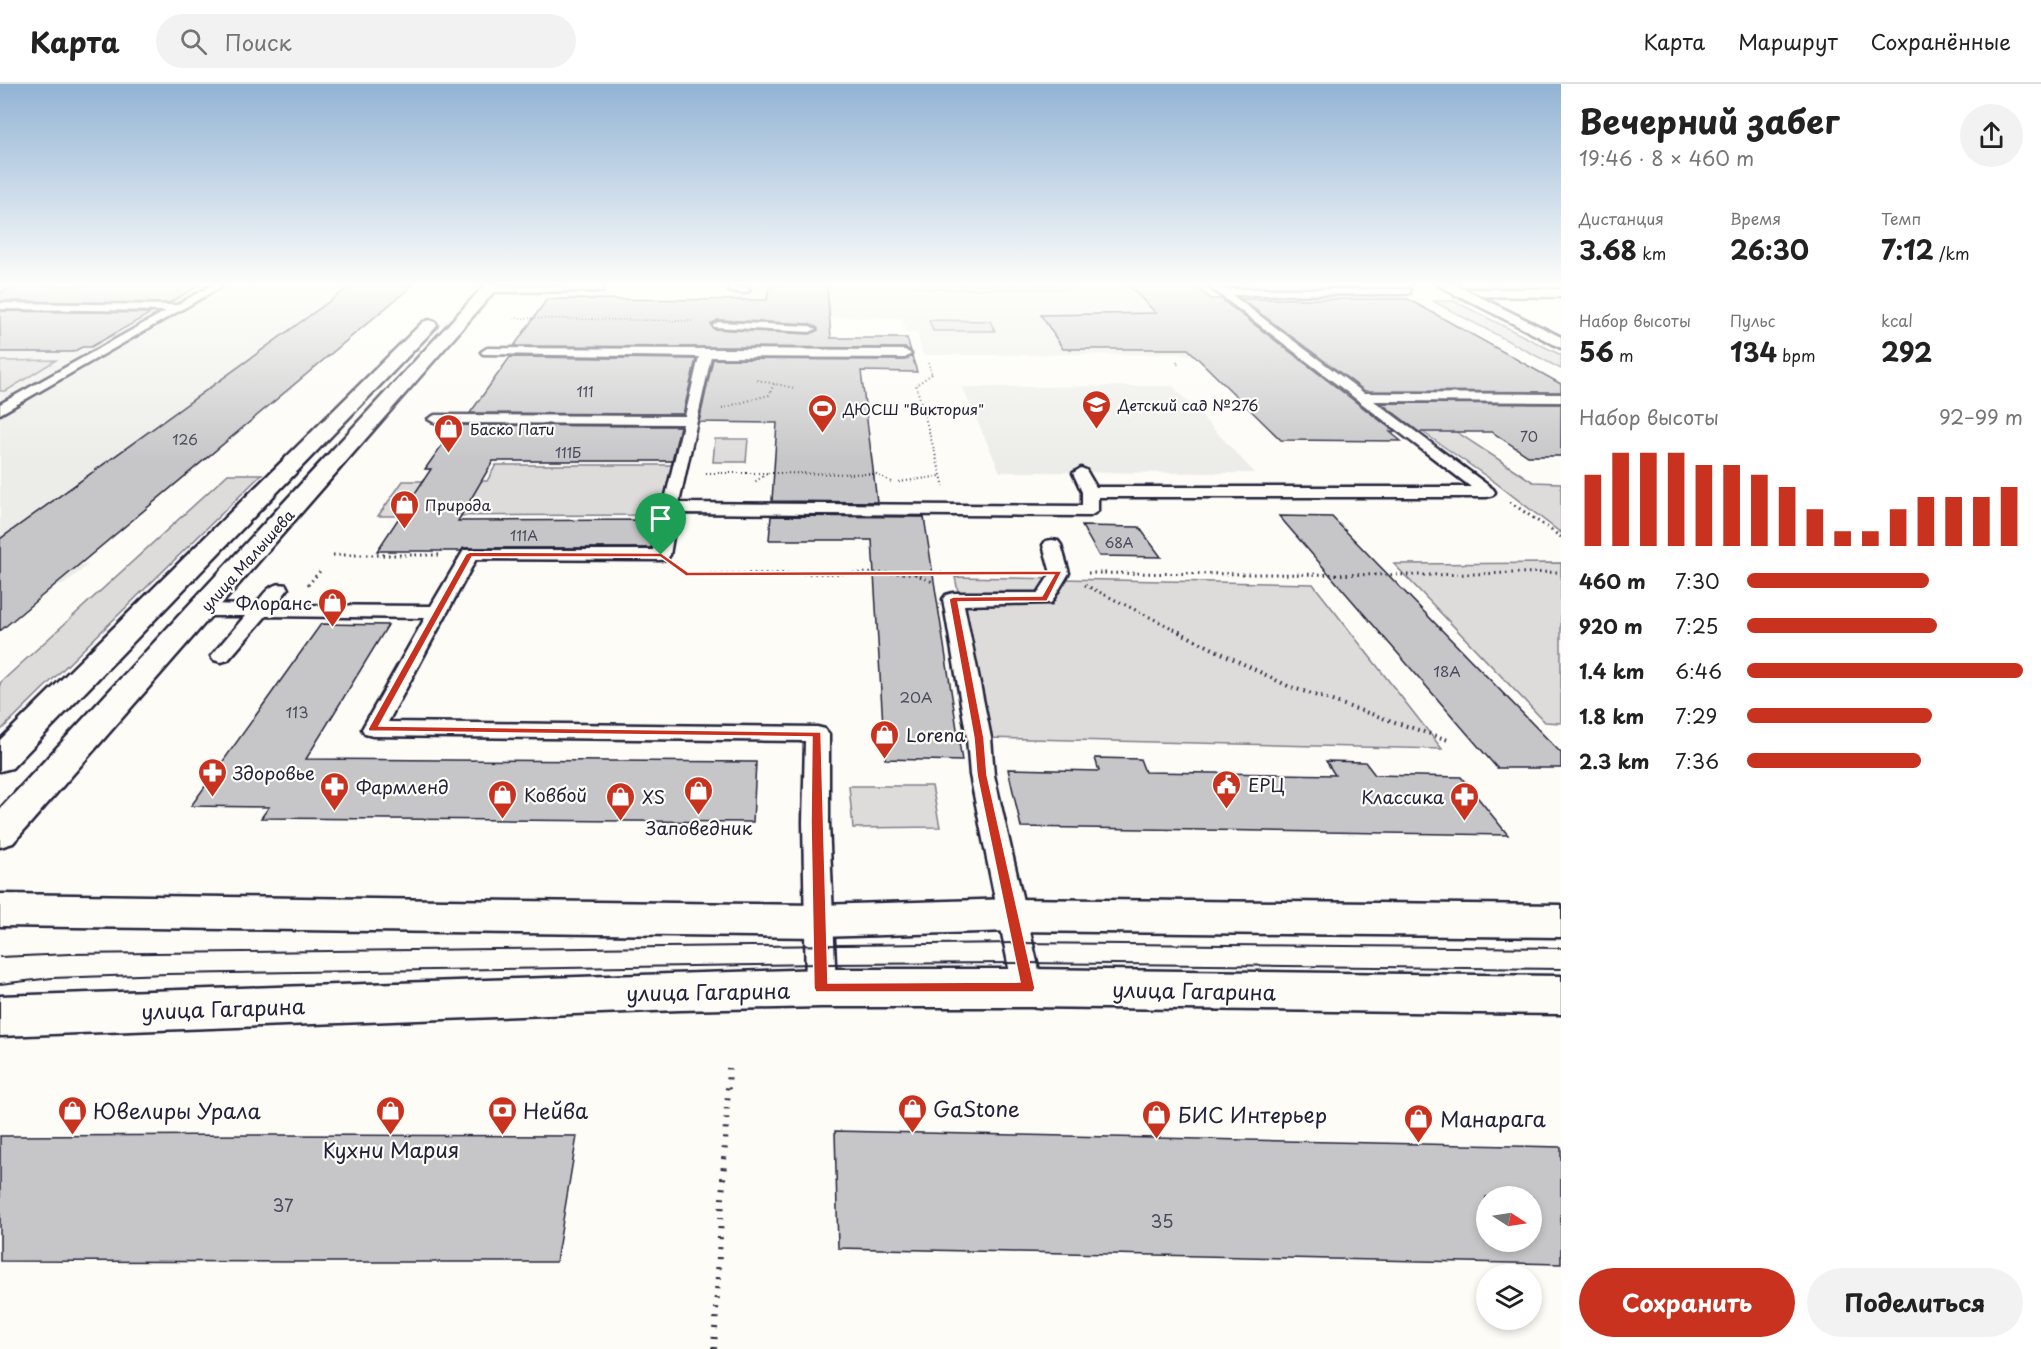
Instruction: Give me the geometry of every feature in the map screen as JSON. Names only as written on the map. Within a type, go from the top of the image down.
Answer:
[{"type":"main road","name":"улица Малышева","points":[[0,760],[411,344]]},
{"type":"main road","name":"улица Малышева","points":[[0,833],[440,344]]},
{"type":"main road","points":[[0,910],[819,921],[1012,915],[1561,921]]},
{"type":"main road","name":"улица Гагарина","points":[[0,1016],[680,990],[821,988],[1028,988],[1561,995]]},
{"type":"lane","points":[[0,410],[116,344]]},
{"type":"lane","points":[[1288,344],[1363,397],[1487,492]]},
{"type":"lane","points":[[487,352],[905,354]]},
{"type":"lane","points":[[706,353],[661,555],[470,554],[373,729],[817,734],[816,822],[821,988]]},
{"type":"lane","points":[[1363,397],[1561,398]]},
{"type":"lane","points":[[435,419],[691,420]]},
{"type":"lane","points":[[670,508],[951,510],[1046,527],[1090,511],[1090,492],[1081,473]]},
{"type":"lane","points":[[1090,492],[1487,492]]},
{"type":"lane","points":[[1028,988],[982,775],[979,738],[953,599],[1044,599],[1060,573],[1046,527]]},
{"type":"lane","points":[[221,656],[279,589]]},
{"type":"lane","points":[[202,610],[438,612]]},
{"type":"path","points":[[905,354],[927,362],[932,374],[916,385],[951,510]]},
{"type":"path","points":[[1177,361],[1178,365]]},
{"type":"path","points":[[754,380],[794,388]]},
{"type":"path","points":[[718,410],[769,395],[774,384]]},
{"type":"path","points":[[1487,492],[1518,505],[1561,537]]},
{"type":"path","points":[[333,555],[470,554]]},
{"type":"path","points":[[661,555],[686,574],[948,573]]},
{"type":"path","points":[[303,593],[321,570]]},
{"type":"path","points":[[1060,573],[1428,575],[1561,572]]},
{"type":"path","points":[[1060,573],[1288,686],[1448,740]]},
{"type":"path","points":[[714,1349],[729,1068]]},
{"type":"shaded area","points":[[0,344],[343,344],[81,564],[88,565],[63,585],[55,585],[0,631]]},
{"type":"shaded area","points":[[920,344],[1231,344],[1235,354],[923,355]]},
{"type":"shaded area","points":[[1514,344],[1539,344],[1561,355],[1561,369]]},
{"type":"shaded area","points":[[56,360],[6,391],[0,391],[0,361]]},
{"type":"shaded area","name":"Детский сад №276","points":[[1173,386],[1255,473],[1000,472],[962,387]]},
{"type":"shaded area","points":[[1407,421],[1449,427],[1533,482],[1561,483],[1561,533],[1496,483]]},
{"type":"shaded area","points":[[715,439],[748,439],[746,462],[713,462]]},
{"type":"shaded area","points":[[496,465],[674,465],[663,515],[378,516],[403,481],[487,481]]},
{"type":"shaded area","points":[[228,474],[262,474],[0,731],[0,683]]},
{"type":"shaded area","points":[[1561,563],[1561,723],[1545,722],[1394,564]]},
{"type":"shaded area","points":[[955,577],[1313,584],[1442,749],[988,738]]},
{"type":"shaded area","points":[[849,786],[932,786],[940,827],[853,828]]},
{"type":"building","points":[[0,344],[96,344],[91,347],[82,347],[73,352],[0,352]]},
{"type":"building","points":[[270,344],[343,344],[0,631],[0,539]]},
{"type":"building","points":[[515,344],[909,344],[911,351],[905,348],[514,346]]},
{"type":"building","points":[[1060,344],[1280,344],[1395,432],[1390,432],[1401,441],[1281,440],[1188,349],[1063,349]]},
{"type":"building","points":[[1302,344],[1489,344],[1561,384],[1561,392],[1365,391]]},
{"type":"building","points":[[912,356],[917,372],[861,371],[877,502],[772,501],[777,423],[699,422],[713,359],[905,360]]},
{"type":"building","points":[[510,357],[696,359],[683,414],[470,413]]},
{"type":"building","points":[[1381,403],[1561,404],[1561,456],[1528,456],[1492,432],[1419,432]]},
{"type":"building","points":[[461,425],[680,426],[672,461],[493,461],[458,521],[658,520],[651,548],[464,548],[461,551],[377,551],[431,469],[425,469],[447,438],[452,438]]},
{"type":"building","points":[[771,516],[924,517],[962,761],[885,759],[872,540],[769,540]]},
{"type":"building","points":[[1279,516],[1332,517],[1561,753],[1561,768],[1497,768]]},
{"type":"building","points":[[1082,526],[1139,527],[1161,557],[1099,556]]},
{"type":"building","points":[[321,624],[388,625],[306,759],[756,762],[753,822],[261,818],[269,807],[191,806]]},
{"type":"building","points":[[1095,758],[1140,759],[1145,772],[1335,775],[1326,761],[1365,762],[1375,775],[1461,777],[1508,835],[1021,827],[1008,769],[1099,771]]},
{"type":"building","points":[[835,1131],[1561,1147],[1561,1264],[838,1248]]},
{"type":"building","points":[[0,1136],[577,1136],[556,1262],[312,1262],[0,1261]]},
{"type":"tram line","points":[[0,957],[70,954],[1018,943],[1561,948]]},
{"type":"tram line","points":[[0,984],[52,978],[168,974],[820,964],[1023,963],[1561,969]]},
{"type":"place","name":"Детский сад №276","points":[[1097,430]]},
{"type":"place","name":"ДЮСШ \"Виктория\"","points":[[822,434]]},
{"type":"place","name":"Баско Пати","points":[[449,454]]},
{"type":"place","name":"Природа","points":[[404,530]]},
{"type":"place","name":"Флоранс","points":[[333,628]]},
{"type":"place","name":"Lorena","points":[[885,760]]},
{"type":"place","name":"Здоровье","points":[[212,798]]},
{"type":"place","name":"ЕРЦ","points":[[1227,810]]},
{"type":"place","name":"Фармленд","points":[[335,812]]},
{"type":"place","name":"Заповедник","points":[[699,816]]},
{"type":"place","name":"Ковбой","points":[[503,820]]},
{"type":"place","name":"XS","points":[[621,822]]},
{"type":"place","name":"Классика","points":[[1465,822]]},
{"type":"place","name":"GaStone","points":[[912,1134]]},
{"type":"place","name":"Ювелиры Урала","points":[[72,1136]]},
{"type":"place","name":"Кухни Мария","points":[[391,1136]]},
{"type":"place","name":"Нейва","points":[[502,1136]]},
{"type":"place","name":"БИС Интерьер","points":[[1157,1140]]},
{"type":"place","name":"Манарага","points":[[1419,1144]]},
{"type":"route","points":[[470,554],[661,555],[686,574],[1060,573],[1044,599],[953,599],[979,738],[982,775],[999,845],[1028,988],[821,988],[816,822],[817,734],[373,729],[470,554]]}]
